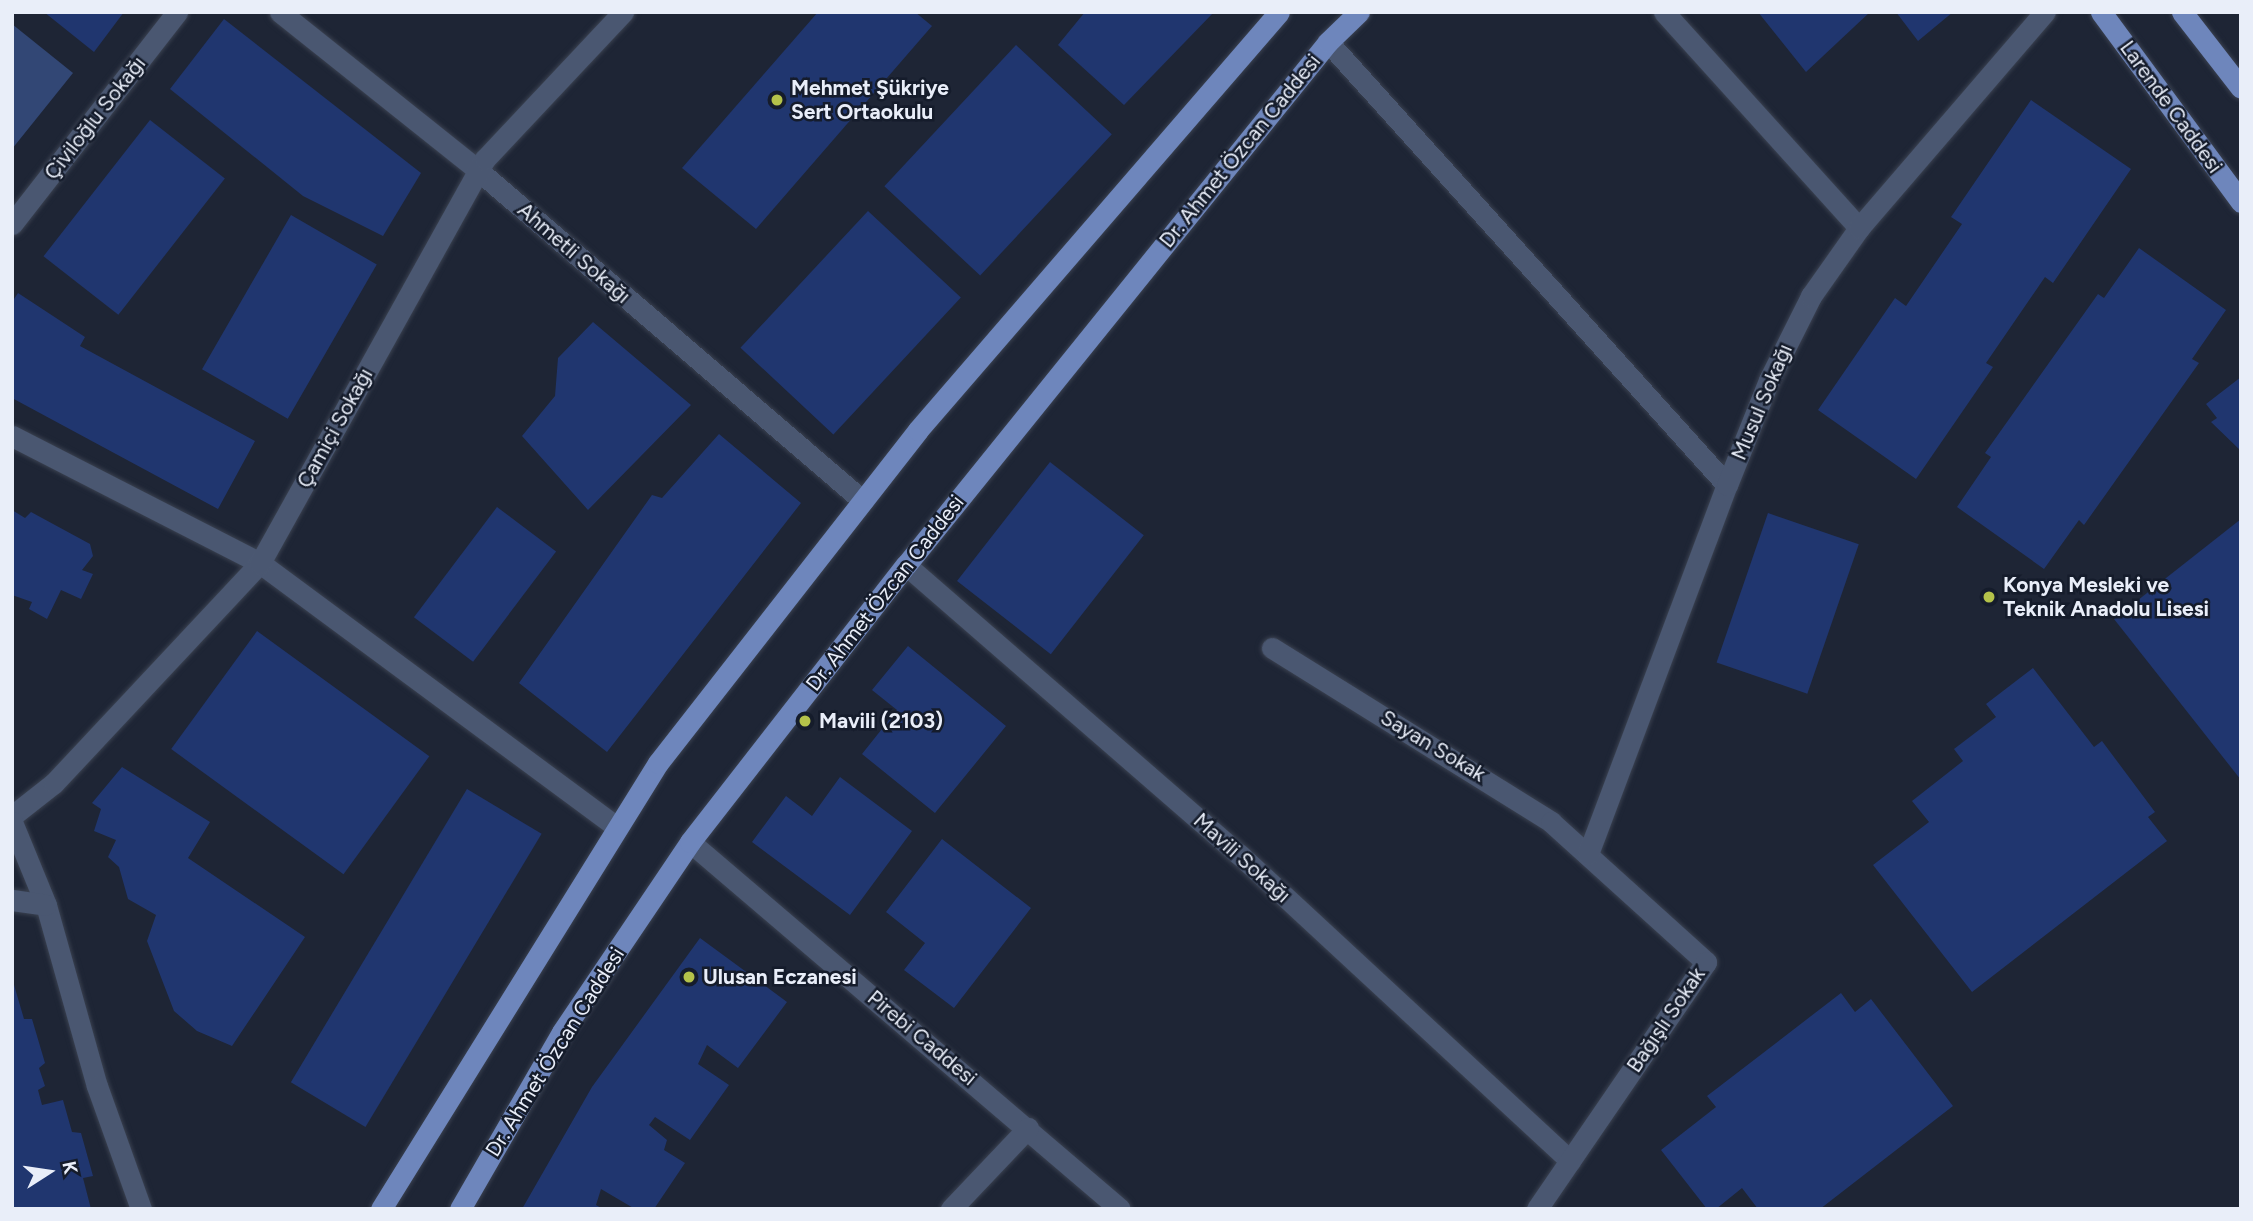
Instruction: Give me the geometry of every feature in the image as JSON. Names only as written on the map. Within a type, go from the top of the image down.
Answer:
[{"type":"main road","points":[[381,1209],[658,763],[918,430],[1279,12]]},
{"type":"main road","name":"Dr. Ahmet Özcan Caddesi","points":[[460,1209],[562,1032],[690,842],[905,565],[1328,42],[1359,12]]},
{"type":"main road","name":"Larende Caddesi","points":[[2101,12],[2241,202]]},
{"type":"main road","points":[[2182,12],[2241,88]]},
{"type":"street","name":"Çiviloğlu Sokağı","points":[[12,224],[177,12]]},
{"type":"street","name":"Ahmetli Sokağı","points":[[280,12],[479,171],[863,500]]},
{"type":"street","name":"Çamiçi Sokağı","points":[[12,816],[54,783],[260,563],[479,171],[623,12]]},
{"type":"street","points":[[1664,12],[1859,228]]},
{"type":"street","name":"Musul Sokağı","points":[[1588,854],[1727,485],[1769,380],[1811,296],[1859,228],[2045,12]]},
{"type":"street","points":[[1328,42],[1727,485]]},
{"type":"street","points":[[12,436],[260,563],[617,827]]},
{"type":"street","name":"Mavili Sokağı","points":[[905,565],[1240,855],[1570,1161]]},
{"type":"street","name":"Sayan Sokak","points":[[1272,648],[1510,793],[1588,854]]},
{"type":"street","points":[[12,822],[46,905],[97,1086],[141,1209]]},
{"type":"street","name":"Pirebi Caddesi","points":[[690,842],[1120,1209]]},
{"type":"street","name":"Bağışlı Sokak","points":[[1537,1209],[1706,962],[1588,854]]},
{"type":"street","points":[[12,900],[46,905]]},
{"type":"street","points":[[951,1209],[1028,1128]]},
{"type":"shaded area","points":[[12,24],[73,73],[12,149]]},
{"type":"building","points":[[44,12],[124,12],[94,52]]},
{"type":"building","points":[[818,12],[915,12],[932,26],[756,229],[682,168]]},
{"type":"building","points":[[1085,12],[1214,12],[1124,105],[1058,45]]},
{"type":"building","points":[[1758,12],[1870,12],[1806,72]]},
{"type":"building","points":[[1896,12],[1953,12],[1918,41]]},
{"type":"building","points":[[224,19],[421,173],[383,236],[303,196],[170,89]]},
{"type":"building","points":[[1016,45],[1112,134],[980,275],[884,186]]},
{"type":"building","points":[[2031,100],[2131,169],[2053,283],[2045,277],[1986,363],[1993,367],[1916,479],[1818,410],[1895,298],[1906,306],[1962,224],[1951,217]]},
{"type":"building","points":[[150,120],[225,178],[118,315],[43,256]]},
{"type":"building","points":[[868,211],[961,298],[833,434],[740,348]]},
{"type":"building","points":[[291,215],[377,264],[288,419],[202,369]]},
{"type":"building","points":[[2139,248],[2226,310],[2192,359],[2199,363],[2084,525],[2079,520],[2044,569],[1957,507],[1991,457],[1985,453],[2098,294],[2104,298]]},
{"type":"building","points":[[18,293],[85,337],[80,346],[255,441],[218,509],[12,398],[12,302]]},
{"type":"building","points":[[593,322],[691,405],[588,510],[522,436],[555,396],[558,358]]},
{"type":"building","points":[[2241,377],[2241,451],[2211,422],[2217,418],[2206,404]]},
{"type":"building","points":[[719,434],[801,503],[607,752],[519,683],[652,495],[662,498]]},
{"type":"building","points":[[1050,462],[1144,535],[1051,654],[957,581]]},
{"type":"building","points":[[497,507],[556,552],[473,662],[414,617]]},
{"type":"building","points":[[12,510],[25,518],[31,512],[90,544],[93,556],[82,570],[93,574],[81,599],[61,590],[47,619],[29,609],[32,602],[12,595]]},
{"type":"building","points":[[1768,513],[1859,544],[1807,694],[1717,662]]},
{"type":"building","points":[[2241,519],[2241,780],[2114,619]]},
{"type":"building","points":[[257,631],[429,756],[344,874],[171,749]]},
{"type":"building","points":[[908,646],[1006,726],[935,813],[862,754],[897,710],[872,690]]},
{"type":"building","points":[[2033,668],[2094,747],[2102,741],[2155,812],[2148,817],[2167,841],[1972,992],[1873,865],[1929,822],[1912,801],[1963,761],[1954,749],[1996,717],[1986,704]]},
{"type":"building","points":[[122,767],[210,822],[188,858],[305,937],[232,1046],[197,1031],[174,1011],[147,941],[156,915],[128,899],[119,867],[108,857],[116,840],[94,831],[101,809],[92,803]]},
{"type":"building","points":[[840,777],[912,831],[850,915],[752,842],[786,796],[812,816]]},
{"type":"building","points":[[467,789],[542,834],[365,1127],[291,1082]]},
{"type":"building","points":[[942,839],[1031,908],[954,1008],[904,970],[925,943],[886,912]]},
{"type":"building","points":[[700,938],[787,1002],[738,1068],[707,1045],[698,1064],[729,1085],[690,1140],[655,1117],[649,1125],[667,1140],[664,1150],[685,1163],[654,1209],[635,1209],[601,1189],[596,1205],[603,1209],[522,1209],[592,1087]]},
{"type":"building","points":[[12,978],[24,1019],[32,1019],[45,1063],[39,1068],[45,1086],[38,1090],[42,1105],[63,1100],[72,1132],[81,1133],[93,1176],[83,1178],[91,1209],[12,1209]]},
{"type":"building","points":[[1841,993],[1855,1012],[1871,999],[1953,1106],[1820,1209],[1758,1209],[1742,1188],[1716,1209],[1707,1209],[1661,1150],[1716,1107],[1707,1096]]},
{"type":"place","name":"Mehmet Şükriye Sert Ortaokulu","points":[[777,100]]},
{"type":"place","name":"Konya Mesleki ve Teknik Anadolu Lisesi","points":[[1989,597]]},
{"type":"place","name":"Mavili (2103)","points":[[805,721]]},
{"type":"place","name":"Ulusan Eczanesi","points":[[689,977]]}]
